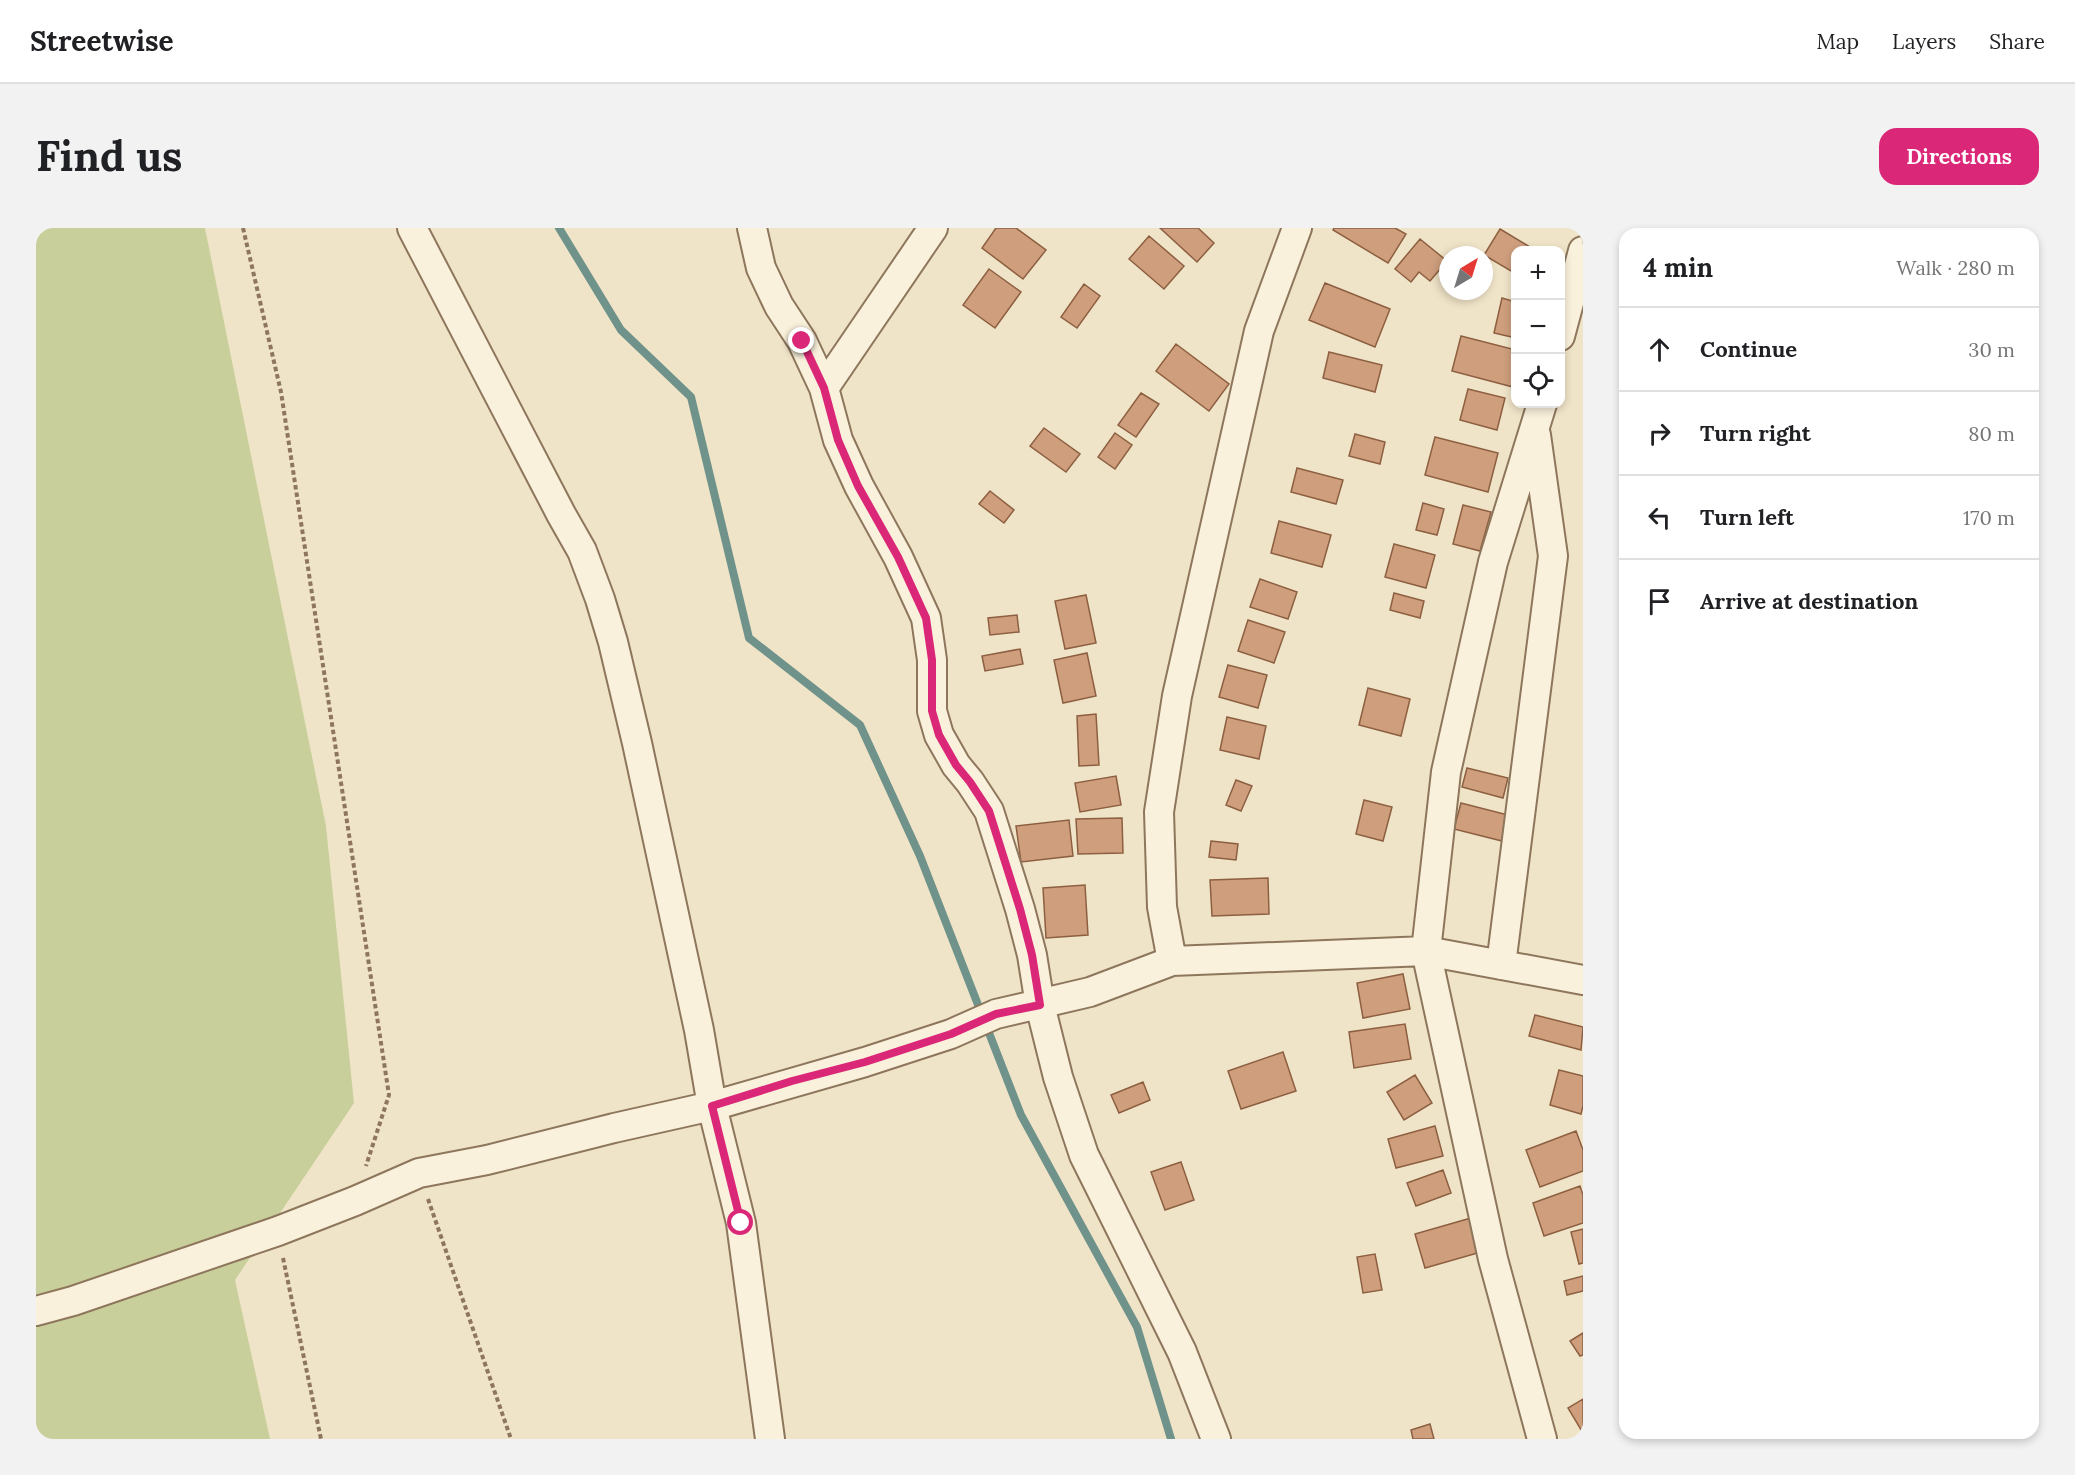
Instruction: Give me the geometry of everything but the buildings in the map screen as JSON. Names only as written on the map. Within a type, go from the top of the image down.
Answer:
[{"type":"street","points":[[412,228],[582,551],[613,642],[699,1030],[712,1106],[741,1223],[770,1439]]},
{"type":"street","points":[[752,228],[761,268],[779,306],[802,341],[824,388],[838,440],[858,486],[898,557],[926,618],[932,660],[932,711],[939,735],[950,755],[989,811],[1032,955],[1040,1005],[1058,1077],[1084,1155],[1182,1352],[1216,1439]]},
{"type":"street","points":[[824,388],[933,228]]},
{"type":"street","points":[[1172,961],[1162,907],[1159,812],[1177,696],[1259,331],[1297,228]]},
{"type":"street","points":[[1565,318],[1583,251]]},
{"type":"street","points":[[1538,416],[1493,562],[1446,772],[1426,951],[1493,1259],[1542,1439]]},
{"type":"street","points":[[1501,965],[1553,556],[1538,416]]},
{"type":"street","points":[[36,1311],[73,1301],[278,1232],[419,1173],[488,1160],[712,1106],[792,1081],[865,1062],[951,1034],[996,1014],[1090,992],[1172,961],[1426,951],[1583,980]]},
{"type":"path","points":[[243,228],[281,392],[389,1095],[355,1201]]},
{"type":"path","points":[[419,1173],[512,1439]]},
{"type":"path","points":[[278,1232],[321,1439]]},
{"type":"green space","points":[[36,228],[205,228],[326,826],[354,1103],[235,1280],[270,1439],[36,1439]]},
{"type":"waterway","points":[[559,228],[621,330],[691,397],[749,638],[860,725],[920,856],[1021,1115],[1137,1327],[1171,1439]]},
{"type":"route","points":[[741,1223],[712,1106],[792,1081],[865,1062],[951,1034],[996,1014],[1040,1005],[1032,955],[1020,909],[989,811],[956,765],[939,735],[932,711],[932,660],[926,618],[898,557],[858,486],[838,440],[824,388],[802,341]]}]
